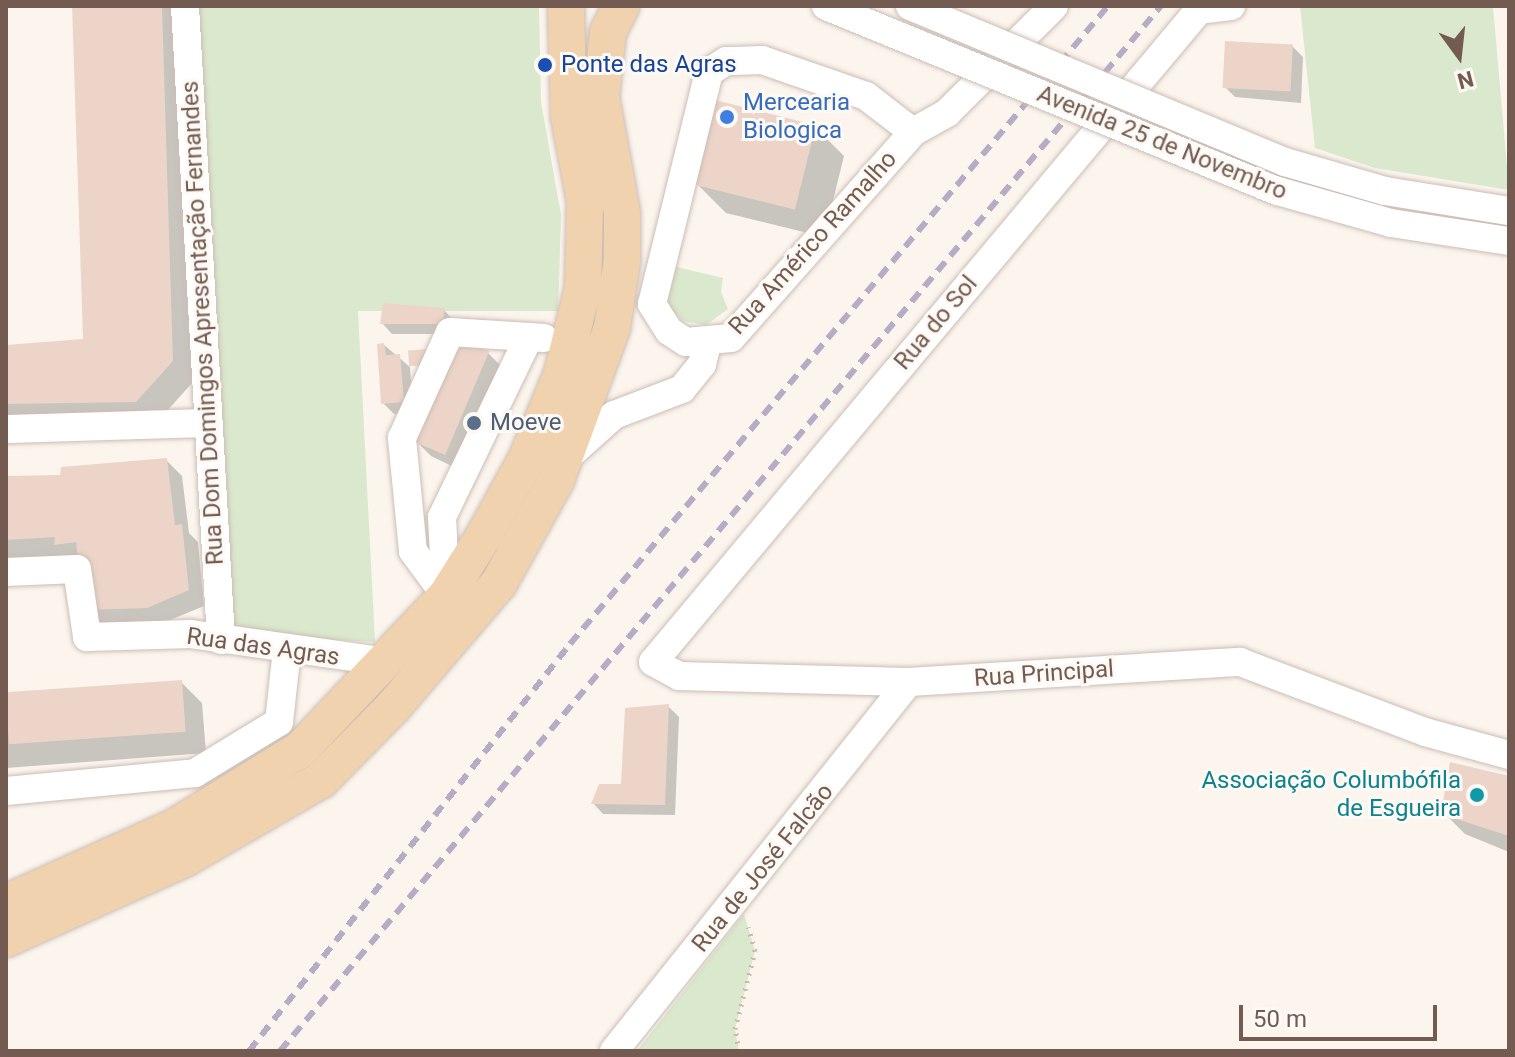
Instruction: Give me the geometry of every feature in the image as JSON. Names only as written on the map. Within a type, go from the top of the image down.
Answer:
[{"type":"main road","points":[[6,903],[173,828],[300,750],[387,662],[446,596],[527,458],[573,341],[587,246],[585,201],[569,116],[566,6]]},
{"type":"main road","points":[[6,939],[184,859],[321,780],[393,707],[499,583],[566,458],[612,328],[622,261],[622,213],[601,97],[608,32],[621,6]]},
{"type":"street","name":"Rua Dom Domingos Apresentação Fernandes","points":[[185,6],[221,640]]},
{"type":"street","name":"Avenida 25 de Novembro","points":[[826,6],[1278,191],[1391,223],[1509,241]]},
{"type":"street","name":"Avenida 25 de Novembro","points":[[910,6],[1285,162],[1385,191],[1509,211]]},
{"type":"street","name":"Rua do Sol","points":[[653,662],[1199,10],[1231,6]]},
{"type":"street","name":"Rua Américo Ramalho","points":[[622,261],[669,331],[686,342],[707,344],[731,338],[913,132],[947,113],[1050,7]]},
{"type":"street","name":"Rua Américo Ramalho","points":[[652,304],[709,72],[726,61],[762,60],[866,96],[913,132]]},
{"type":"street","points":[[446,596],[413,551],[402,438],[450,332],[573,341]]},
{"type":"street","points":[[446,596],[442,517],[529,337]]},
{"type":"street","name":"Rua Américo Ramalho","points":[[566,458],[614,415],[682,389],[702,364],[707,344]]},
{"type":"street","points":[[6,429],[208,423]]},
{"type":"street","name":"Rua das Agras","points":[[6,572],[77,569],[87,637],[191,634],[387,662]]},
{"type":"street","points":[[6,791],[195,773],[279,722],[287,649]]},
{"type":"street","name":"Rua Principal","points":[[653,662],[679,676],[909,682],[1240,662],[1425,732],[1509,755]]},
{"type":"street","name":"Rua de José Falcão","points":[[614,1051],[909,682]]},
{"type":"path","points":[[736,901],[755,951],[735,1029],[739,1051]]},
{"type":"green space","points":[[197,6],[539,6],[541,102],[561,215],[558,311],[358,311],[375,642],[231,634]]},
{"type":"green space","points":[[1300,6],[1493,6],[1509,190],[1375,168],[1315,148]]},
{"type":"green space","points":[[672,266],[723,278],[721,292],[728,309],[706,325],[683,321],[667,305],[664,291]]},
{"type":"green space","points":[[744,914],[755,951],[735,1029],[739,1051],[637,1051]]},
{"type":"building","points":[[72,6],[162,6],[173,361],[136,402],[6,404],[6,345],[83,339]]},
{"type":"building","points":[[1225,41],[1293,45],[1290,91],[1223,88]]},
{"type":"building","points":[[715,100],[816,125],[795,210],[694,184]]},
{"type":"building","points":[[383,303],[445,308],[443,324],[380,324]]},
{"type":"building","points":[[459,338],[489,351],[445,455],[415,442]]},
{"type":"building","points":[[384,343],[386,355],[400,354],[404,402],[381,404],[377,344]]},
{"type":"building","points":[[428,349],[429,365],[409,366],[408,350]]},
{"type":"building","points":[[167,458],[175,525],[182,524],[189,590],[147,608],[84,610],[76,542],[54,545],[55,537],[6,540],[6,476],[60,475],[61,467]]},
{"type":"building","points":[[182,680],[186,732],[9,744],[6,692]]},
{"type":"building","points":[[669,704],[665,805],[591,804],[599,784],[621,784],[625,708]]},
{"type":"building","name":"Associação Columbófila de Esgueira","points":[[1450,762],[1509,776],[1509,836],[1441,814]]},
{"type":"railway","points":[[249,1051],[570,644],[1108,6]]},
{"type":"railway","points":[[280,1051],[1161,6]]},
{"type":"place","name":"Ponte das Agras","points":[[545,65]]},
{"type":"place","name":"Mercearia Biologica","points":[[727,117]]},
{"type":"place","name":"Moeve","points":[[474,423]]},
{"type":"place","name":"Associação Columbófila de Esgueira","points":[[1477,795]]}]
